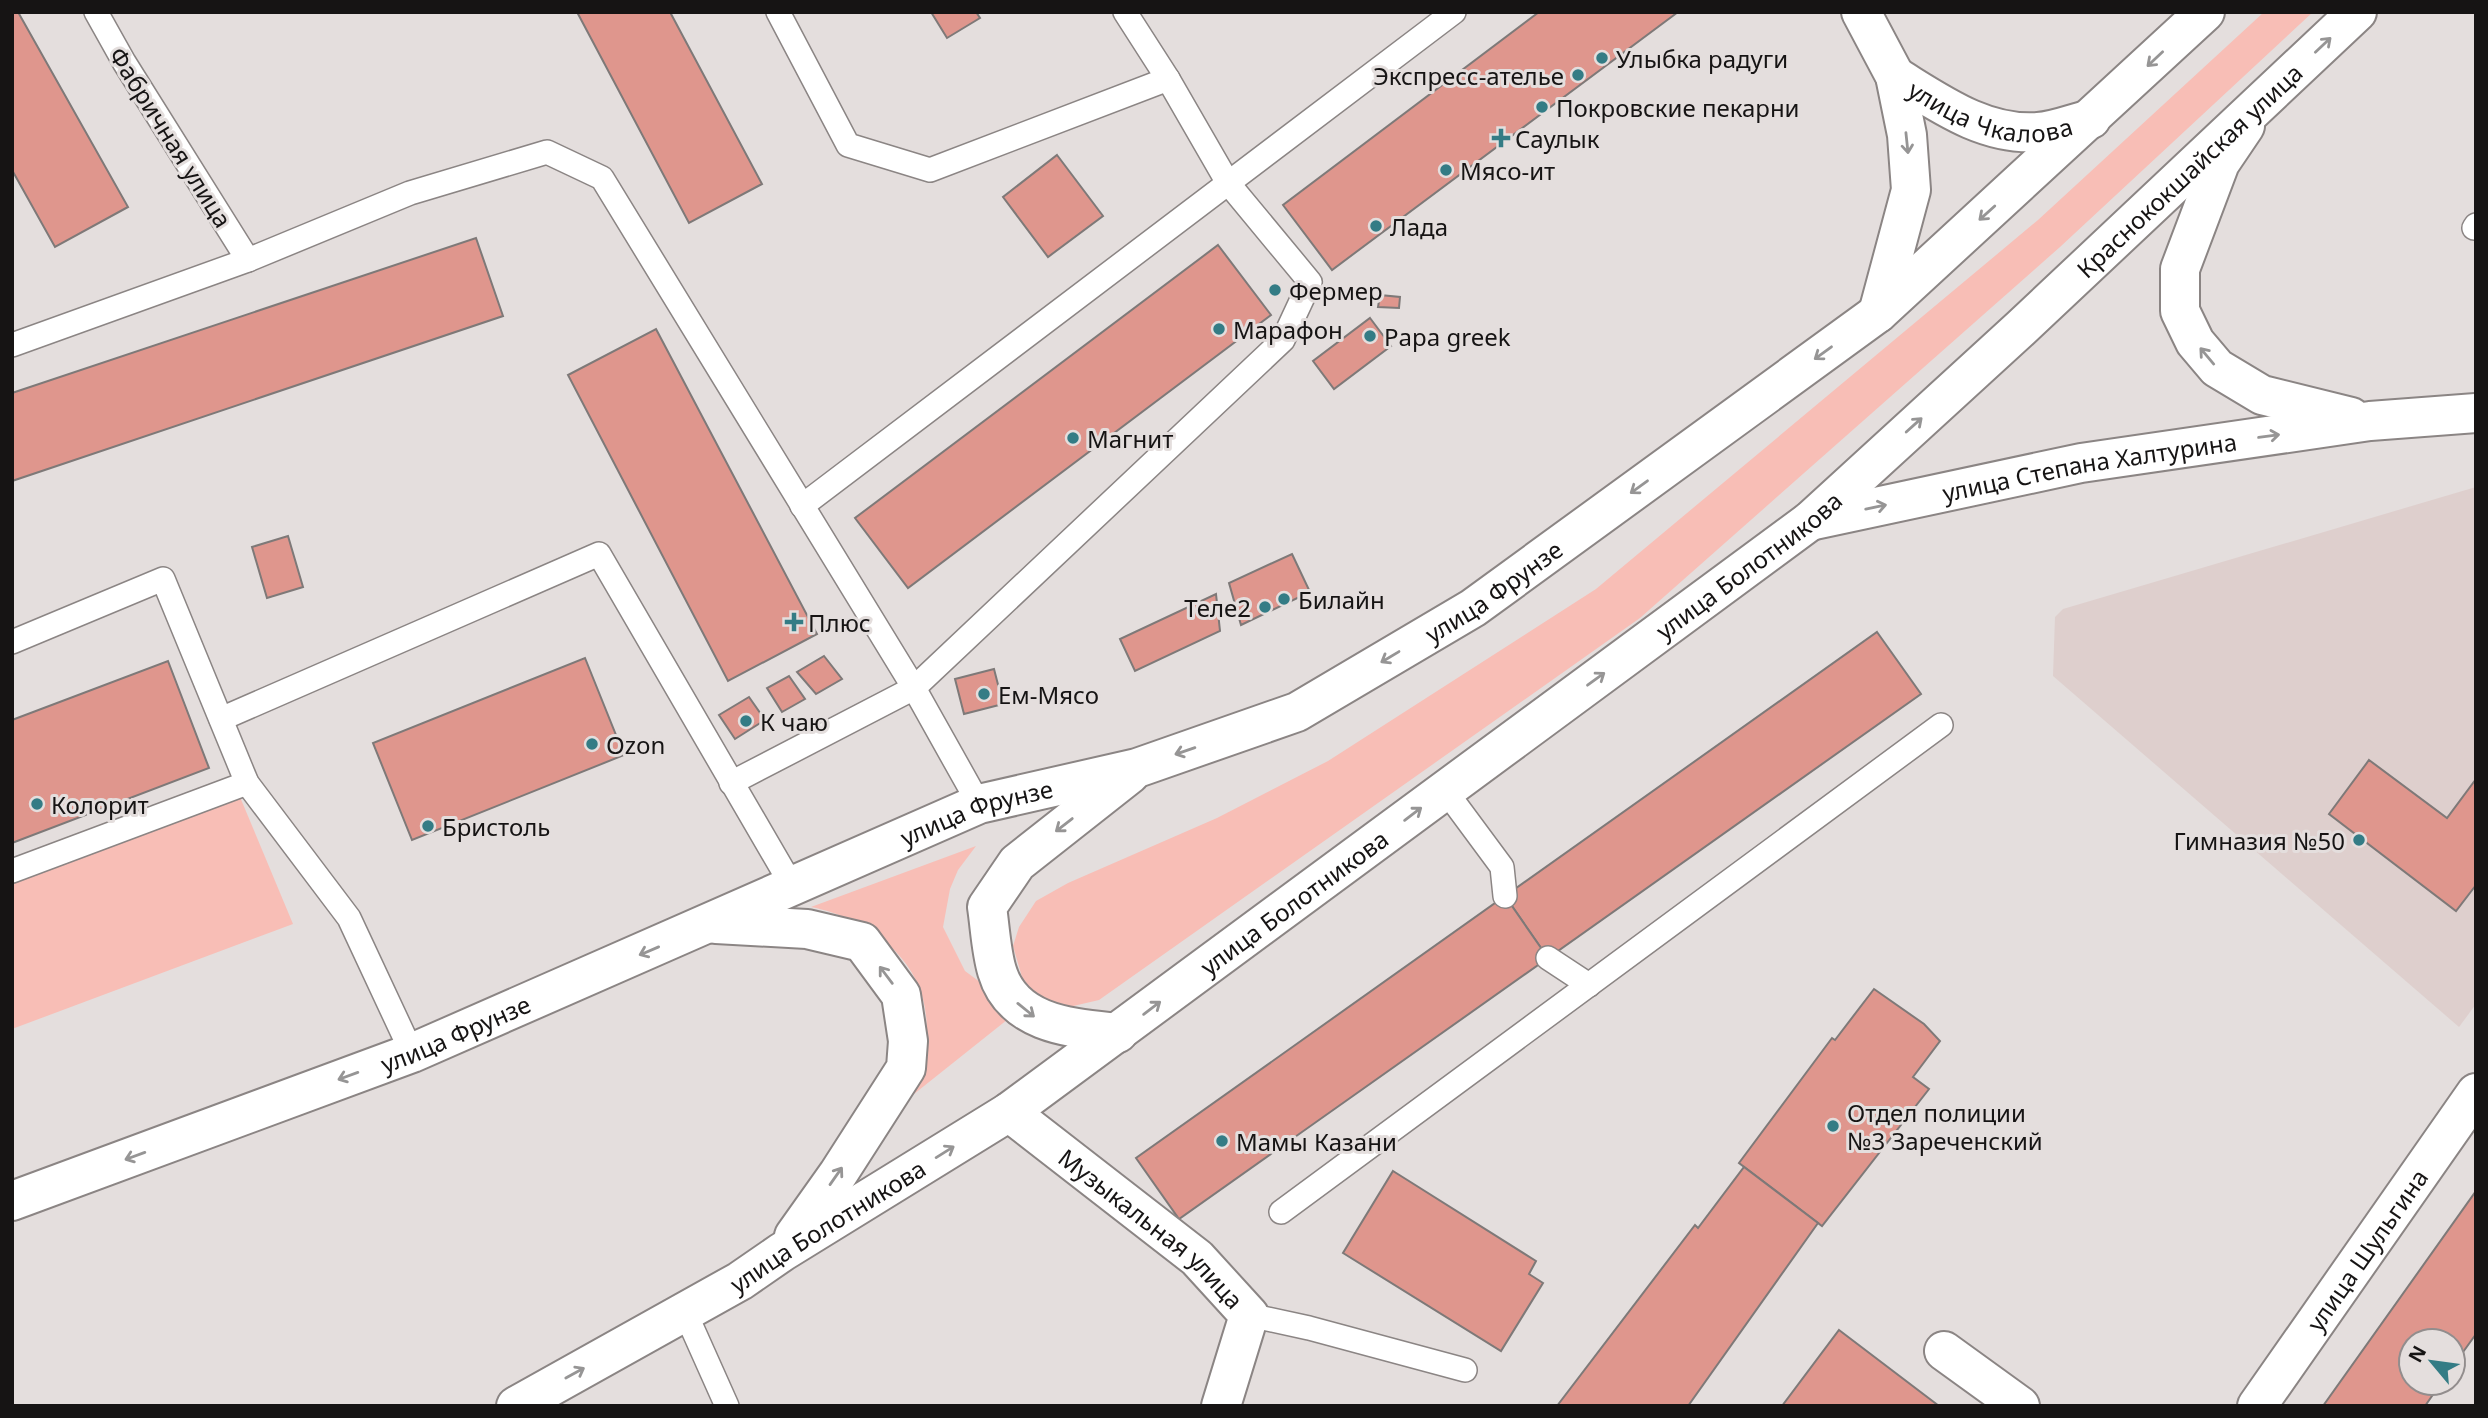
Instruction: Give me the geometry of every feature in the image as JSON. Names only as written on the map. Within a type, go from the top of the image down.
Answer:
[{"type":"main road","name":"улица Чкалова","points":[[1861,12],[1895,76],[1907,135],[1911,190],[1878,313]]},
{"type":"main road","points":[[1878,313],[2204,12]]},
{"type":"main road","name":"Краснококшайская улица","points":[[2021,328],[2357,12]]},
{"type":"main road","name":"улица Чкалова","points":[[1895,76],[1958,114],[2003,132],[2040,132],[2091,119]]},
{"type":"main road","name":"улица Степана Халтурина","points":[[2256,109],[2220,163],[2180,269],[2180,311],[2195,342],[2217,368],[2262,395],[2370,421]]},
{"type":"main road","name":"улица Фрунзе","points":[[12,1201],[412,1053],[711,924],[792,884],[979,804],[1137,768],[1297,712],[1473,608],[1878,313]]},
{"type":"main road","name":"улица Болотникова","points":[[516,1406],[740,1281],[782,1252],[1009,1112],[1810,521],[2021,328]]},
{"type":"main road","name":"улица Степана Халтурина","points":[[1810,521],[2081,463],[2370,421],[2476,413]]},
{"type":"main road","points":[[1118,1033],[1061,1026],[1032,1016],[1012,999],[997,972],[987,906],[1017,863],[1137,768]]},
{"type":"main road","points":[[711,924],[807,929],[862,942],[901,995],[908,1041],[906,1068],[838,1174],[782,1252]]},
{"type":"main road","name":"улица Шульгина","points":[[2257,1406],[2476,1093]]},
{"type":"main road","name":"Музыкальная улица","points":[[1009,1112],[1197,1258],[1249,1315],[1221,1406]]},
{"type":"main road","points":[[1944,1351],[2020,1406]]},
{"type":"lane","name":"Фабричная улица","points":[[96,12],[124,62],[248,260]]},
{"type":"lane","points":[[778,12],[848,145],[930,170],[1168,79]]},
{"type":"lane","points":[[731,783],[914,688],[1283,340],[1310,282],[1228,183],[1168,79],[1125,12]]},
{"type":"lane","points":[[802,506],[1454,12]]},
{"type":"lane","points":[[12,345],[248,260],[410,193],[547,152],[602,178],[914,688],[979,804]]},
{"type":"lane","points":[[221,719],[599,554],[792,884]]},
{"type":"lane","points":[[12,642],[163,579],[247,783],[349,918],[412,1053]]},
{"type":"lane","points":[[1281,1212],[1941,725]]},
{"type":"lane","points":[[12,871],[247,783]]},
{"type":"lane","points":[[1446,790],[1502,867],[1505,896]]},
{"type":"lane","points":[[1548,958],[1589,985]]},
{"type":"lane","points":[[685,1312],[727,1406]]},
{"type":"lane","points":[[1249,1315],[1309,1328],[1465,1370]]},
{"type":"shaded area","points":[[2264,12],[2313,12],[2060,247],[1640,618],[1099,1000],[1069,1007],[1035,995],[1022,977],[1013,946],[1019,927],[1036,901],[1068,883],[1217,818],[1328,761],[1596,589],[2038,220]]},
{"type":"shaded area","name":"Гимназия №50","points":[[2476,487],[2476,1004],[2459,1027],[2053,676],[2055,617],[2063,609]]},
{"type":"shaded area","points":[[240,797],[293,924],[12,1029],[12,883]]},
{"type":"shaded area","points":[[976,846],[958,870],[950,889],[943,927],[965,971],[984,985],[1032,1000],[914,1094],[925,1043],[926,1011],[920,988],[909,968],[894,950],[876,935],[834,913],[811,907]]},
{"type":"building","points":[[12,12],[18,12],[128,207],[55,247],[12,170]]},
{"type":"building","points":[[577,12],[670,12],[762,184],[689,223]]},
{"type":"building","points":[[931,12],[976,12],[980,18],[947,38]]},
{"type":"building","points":[[1539,12],[1678,12],[1332,270],[1283,205]]},
{"type":"building","points":[[1057,155],[1103,216],[1048,257],[1003,197]]},
{"type":"building","points":[[476,238],[503,316],[12,481],[12,393]]},
{"type":"building","points":[[1218,245],[1271,315],[908,588],[855,518]]},
{"type":"building","points":[[1380,295],[1400,297],[1399,308],[1378,307]]},
{"type":"building","points":[[1370,318],[1391,346],[1334,389],[1313,361]]},
{"type":"building","points":[[656,329],[817,634],[728,681],[568,375]]},
{"type":"building","points":[[288,536],[303,587],[267,598],[252,547]]},
{"type":"building","points":[[1292,554],[1310,592],[1241,625],[1229,583]]},
{"type":"building","points":[[1216,594],[1220,631],[1135,671],[1120,639]]},
{"type":"building","points":[[1877,632],[1921,694],[1548,958],[1505,896]]},
{"type":"building","points":[[824,656],[842,679],[816,694],[797,672]]},
{"type":"building","points":[[585,658],[624,755],[412,840],[373,743]]},
{"type":"building","points":[[168,661],[209,768],[12,843],[12,720]]},
{"type":"building","points":[[994,669],[1003,704],[964,714],[955,679]]},
{"type":"building","points":[[789,676],[805,699],[782,712],[767,688]]},
{"type":"building","points":[[749,697],[765,720],[735,739],[719,715]]},
{"type":"building","points":[[2369,760],[2447,818],[2476,779],[2476,885],[2456,911],[2329,814]]},
{"type":"building","points":[[1505,896],[1548,958],[1179,1219],[1136,1158]]},
{"type":"building","name":"Отдел полиции №3 Зареченский","points":[[1874,989],[1924,1024],[1940,1041],[1913,1077],[1929,1089],[1822,1226],[1739,1163],[1832,1038],[1835,1040]]},
{"type":"building","points":[[1744,1167],[1818,1223],[1688,1406],[1557,1406],[1695,1225],[1698,1228]]},
{"type":"building","points":[[1393,1171],[1536,1261],[1529,1274],[1543,1283],[1501,1351],[1343,1253]]},
{"type":"building","points":[[2476,1191],[2476,1334],[2467,1347],[2467,1327],[2397,1327],[2397,1397],[2431,1397],[2425,1406],[2323,1406]]},
{"type":"building","points":[[1839,1330],[1939,1406],[1782,1406]]},
{"type":"place","name":"Улыбка радуги","points":[[1602,58]]},
{"type":"place","name":"Экспресс-ателье","points":[[1578,75]]},
{"type":"place","name":"Покровские пекарни","points":[[1542,107]]},
{"type":"place","name":"Саулык","points":[[1501,138]]},
{"type":"place","name":"Мясо-ит","points":[[1446,170]]},
{"type":"place","name":"Лада","points":[[1376,226]]},
{"type":"place","name":"Фермер","points":[[1275,290]]},
{"type":"place","name":"Марафон","points":[[1219,329]]},
{"type":"place","name":"Papa greek","points":[[1370,336]]},
{"type":"place","name":"Магнит","points":[[1073,438]]},
{"type":"place","name":"Билайн","points":[[1284,599]]},
{"type":"place","name":"Теле2","points":[[1265,607]]},
{"type":"place","name":"Плюс","points":[[794,622]]},
{"type":"place","name":"Ем-Мясо","points":[[984,694]]},
{"type":"place","name":"К чаю","points":[[746,721]]},
{"type":"place","name":"Ozon","points":[[592,744]]},
{"type":"place","name":"Колорит","points":[[37,804]]},
{"type":"place","name":"Бристоль","points":[[428,826]]},
{"type":"place","name":"Гимназия №50","points":[[2359,840]]},
{"type":"place","name":"Отдел полиции №3 Зареченский","points":[[1833,1126]]},
{"type":"place","name":"Мамы Казани","points":[[1222,1141]]}]
